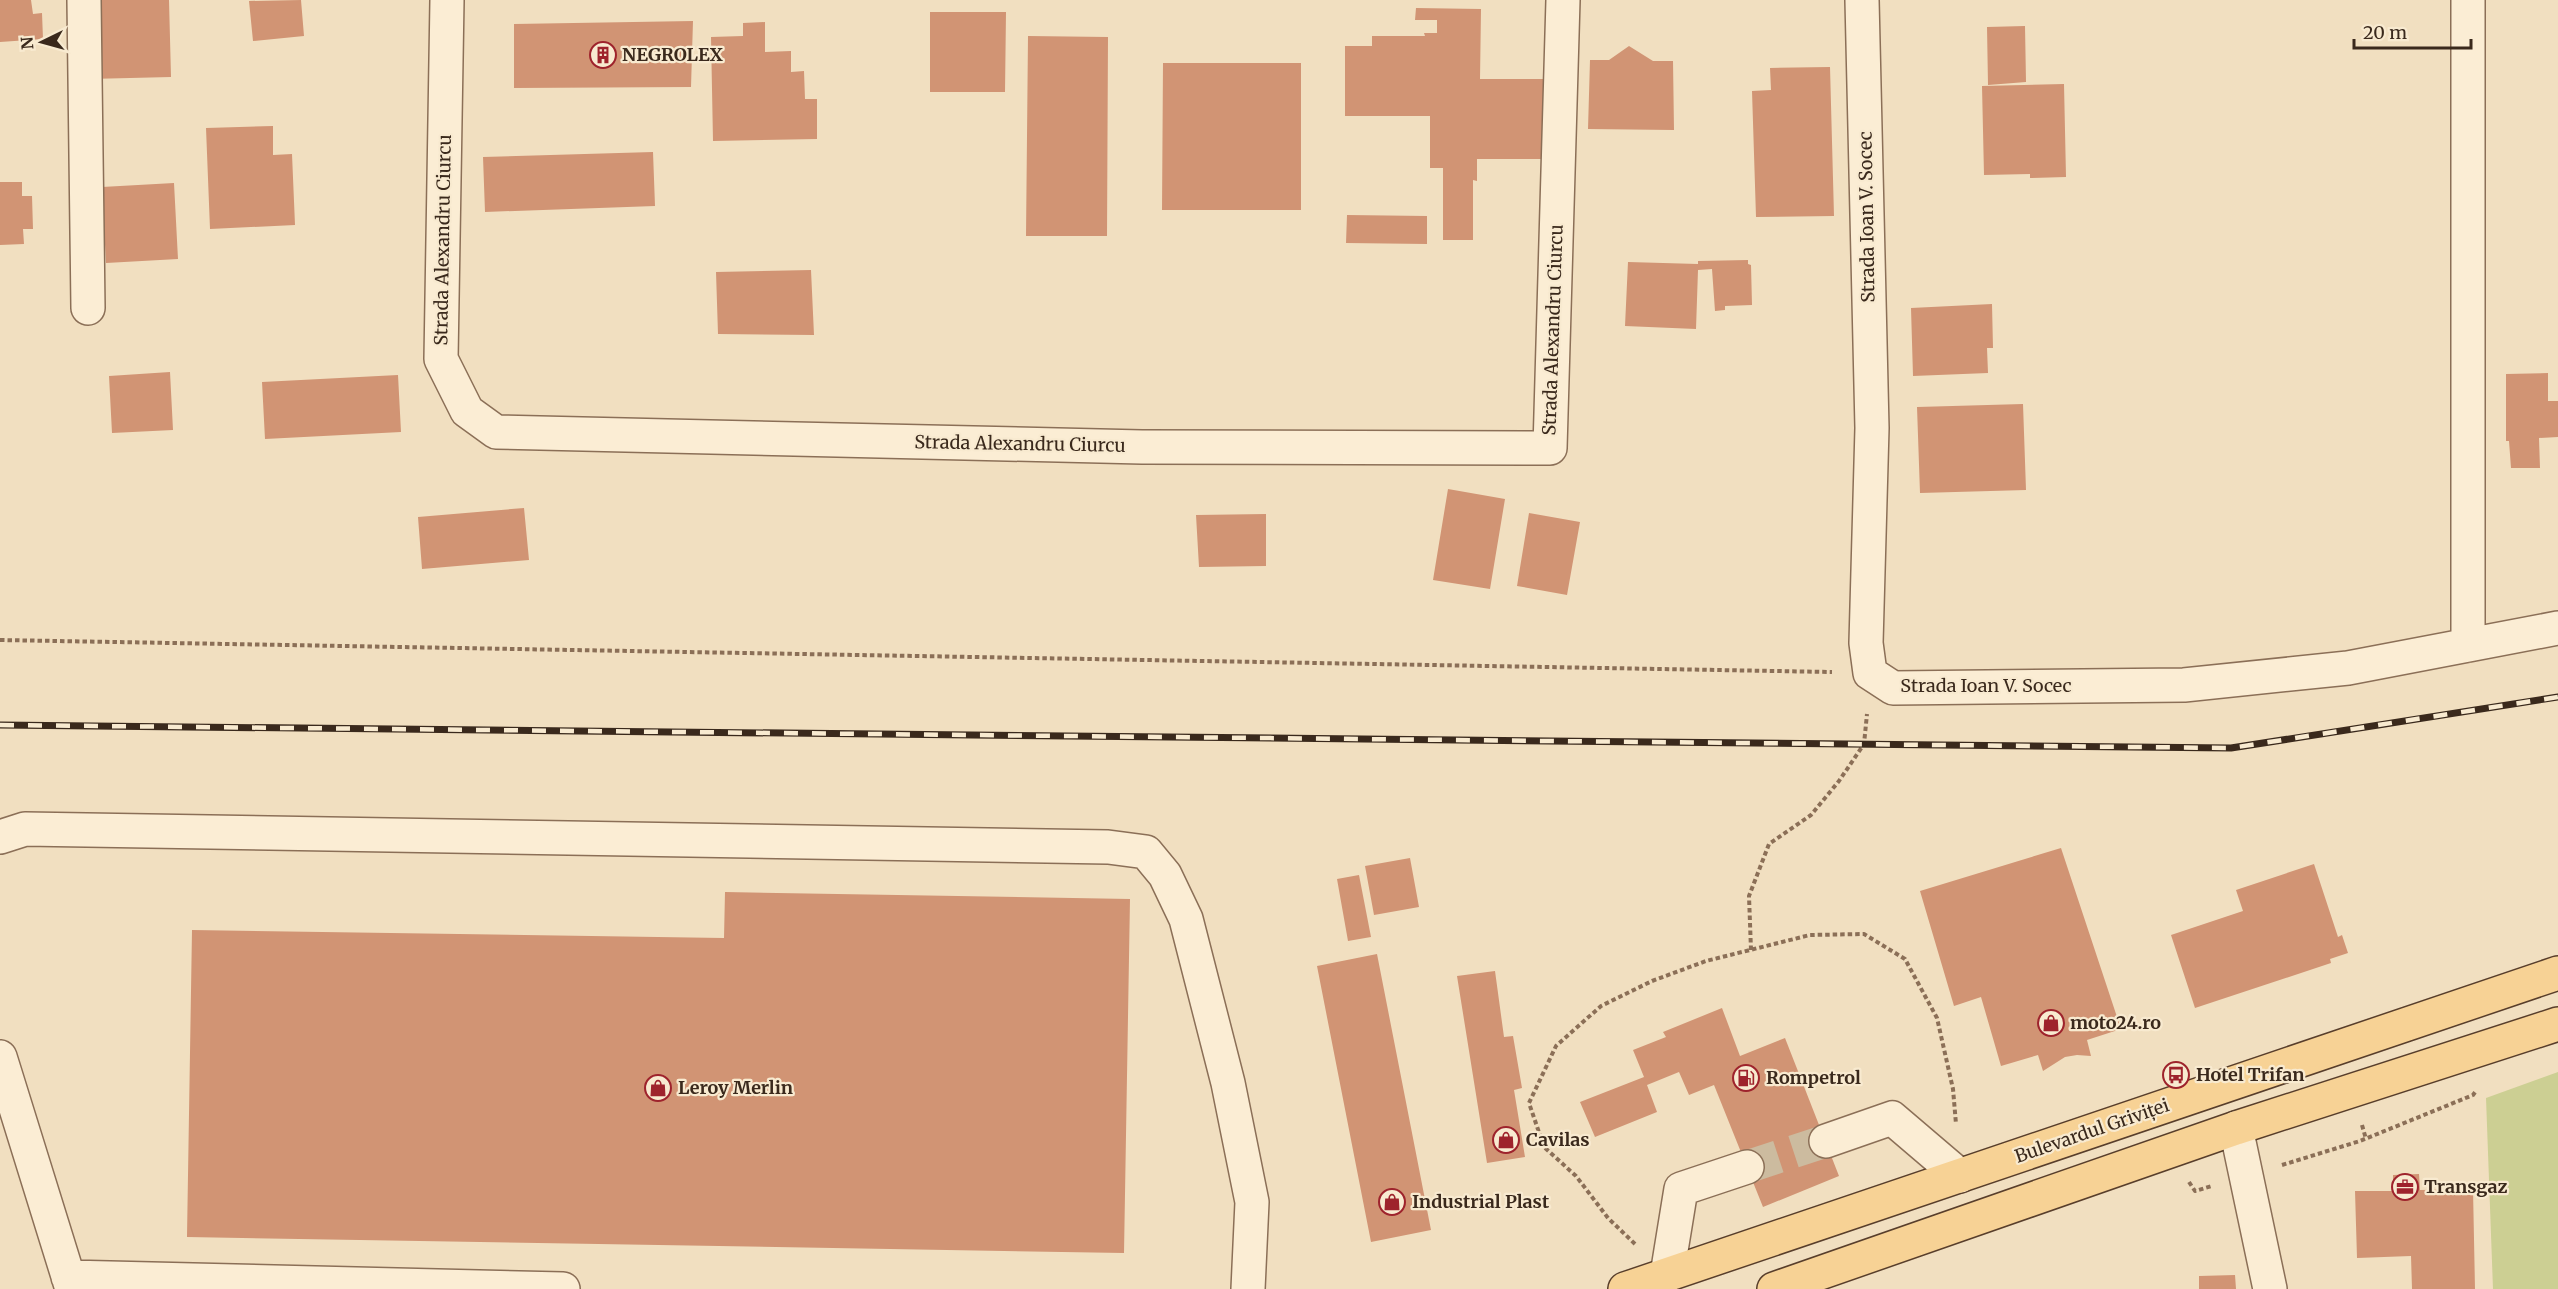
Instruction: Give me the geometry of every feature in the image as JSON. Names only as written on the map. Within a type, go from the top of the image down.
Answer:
[{"type":"main road","name":"Bulevardul Griviței","points":[[1625,1289],[2558,973]]},
{"type":"main road","points":[[1793,1286],[2236,1128],[2558,1024]]},
{"type":"street","points":[[84,0],[88,308]]},
{"type":"street","name":"Strada Alexandru Ciurcu","points":[[447,0],[441,359],[466,411],[496,432],[1130,447],[1538,448],[1550,448],[1563,0]]},
{"type":"street","name":"Strada Ioan V. Socec","points":[[1862,0],[1872,428],[1866,643],[1870,673],[1893,688],[2184,685],[2348,668],[2558,628]]},
{"type":"street","points":[[2468,0],[2468,645]]},
{"type":"street","points":[[0,837],[25,829],[1108,847],[1146,852],[1165,875],[1186,919],[1228,1083],[1252,1202],[1248,1289]]},
{"type":"street","points":[[0,1057],[70,1283],[563,1289]]},
{"type":"street","points":[[1826,1141],[1892,1118],[1960,1176]]},
{"type":"street","points":[[2236,1128],[2270,1289]]},
{"type":"street","points":[[1667,1275],[1681,1189],[1747,1167]]},
{"type":"path","points":[[0,640],[1870,673],[1864,744],[1839,781],[1810,815],[1769,844],[1749,896],[1751,950]]},
{"type":"path","points":[[1667,1275],[1608,1218],[1576,1176],[1544,1147],[1529,1103],[1556,1046],[1601,1006],[1652,981],[1706,961],[1810,935],[1864,934],[1905,959],[1937,1018],[1953,1089],[1960,1176]]},
{"type":"green space","points":[[2558,1072],[2558,1289],[2493,1289],[2486,1098]]},
{"type":"building","points":[[0,0],[31,0],[33,14],[42,13],[43,39],[0,42]]},
{"type":"building","points":[[87,0],[169,0],[171,77],[89,79]]},
{"type":"building","points":[[301,0],[304,36],[253,41],[249,1]]},
{"type":"building","points":[[1416,8],[1481,9],[1480,79],[1545,79],[1544,159],[1477,159],[1477,181],[1473,180],[1473,240],[1443,240],[1443,168],[1430,168],[1430,116],[1345,116],[1345,46],[1372,46],[1372,36],[1425,36],[1424,33],[1437,33],[1437,20],[1415,20]]},
{"type":"building","points":[[930,12],[1006,12],[1005,92],[930,92]]},
{"type":"building","name":"NEGROLEX","points":[[693,21],[691,87],[514,88],[514,24]]},
{"type":"building","points":[[765,22],[765,52],[791,51],[791,72],[804,71],[805,99],[817,99],[817,139],[713,141],[711,37],[743,36],[743,23]]},
{"type":"building","points":[[2025,26],[2026,82],[1988,85],[1987,27]]},
{"type":"building","points":[[1028,36],[1108,37],[1107,236],[1026,236]]},
{"type":"building","points":[[1629,46],[1653,61],[1673,61],[1674,130],[1588,129],[1590,60],[1609,60]]},
{"type":"building","points":[[1163,63],[1301,63],[1301,210],[1162,210]]},
{"type":"building","points":[[1830,67],[1834,216],[1756,217],[1752,91],[1771,90],[1770,68]]},
{"type":"building","points":[[2064,84],[2066,177],[2030,178],[2030,174],[1984,175],[1982,86]]},
{"type":"building","points":[[273,126],[273,155],[292,154],[295,225],[210,229],[206,128]]},
{"type":"building","points":[[653,152],[655,206],[485,212],[483,157]]},
{"type":"building","points":[[0,182],[22,182],[22,196],[32,196],[33,229],[23,229],[24,244],[0,245]]},
{"type":"building","points":[[174,183],[178,259],[106,263],[102,187]]},
{"type":"building","points":[[1347,215],[1427,216],[1427,244],[1346,243]]},
{"type":"building","points":[[1748,260],[1748,264],[1751,265],[1752,305],[1725,306],[1725,310],[1715,311],[1712,269],[1698,270],[1696,329],[1625,326],[1628,262],[1698,264],[1698,261]]},
{"type":"building","points":[[811,270],[814,335],[718,334],[716,272]]},
{"type":"building","points":[[1992,304],[1993,348],[1987,348],[1988,373],[1913,376],[1911,308]]},
{"type":"building","points":[[170,372],[173,430],[112,433],[109,376]]},
{"type":"building","points":[[2548,373],[2548,401],[2558,401],[2558,437],[2539,438],[2540,468],[2511,468],[2509,441],[2506,441],[2506,374]]},
{"type":"building","points":[[398,375],[401,432],[265,439],[262,382]]},
{"type":"building","points":[[2023,404],[2026,490],[1920,493],[1917,407]]},
{"type":"building","points":[[1448,489],[1505,499],[1490,589],[1433,580]]},
{"type":"building","points":[[524,508],[529,560],[422,569],[418,517]]},
{"type":"building","points":[[1529,513],[1580,522],[1567,595],[1517,586]]},
{"type":"building","points":[[1266,514],[1266,566],[1199,567],[1196,515]]},
{"type":"building","points":[[2061,848],[2121,1029],[2087,1040],[2091,1056],[2065,1057],[2043,1071],[2038,1055],[2001,1066],[1981,997],[1954,1006],[1920,891]]},
{"type":"building","points":[[1410,858],[1419,907],[1374,915],[1365,866]]},
{"type":"building","points":[[2314,864],[2338,937],[2342,935],[2348,953],[2330,959],[2331,963],[2195,1008],[2171,935],[2243,911],[2236,890]]},
{"type":"building","points":[[1359,875],[1371,937],[1348,941],[1337,879]]},
{"type":"building","name":"Leroy Merlin","points":[[725,892],[1130,899],[1124,1253],[187,1237],[192,930],[724,938]]},
{"type":"building","points":[[1377,954],[1431,1230],[1371,1242],[1317,966]]},
{"type":"building","points":[[1495,971],[1504,1037],[1513,1036],[1522,1088],[1514,1090],[1525,1157],[1487,1163],[1457,976]]},
{"type":"building","points":[[1722,1008],[1740,1056],[1785,1038],[1839,1176],[1763,1207],[1714,1085],[1689,1095],[1679,1072],[1647,1085],[1657,1112],[1595,1137],[1580,1102],[1644,1077],[1633,1050],[1666,1037],[1663,1032]]},
{"type":"building","points":[[2419,1174],[2420,1190],[2473,1189],[2475,1289],[2412,1289],[2411,1256],[2357,1258],[2355,1191],[2393,1191],[2393,1175]]},
{"type":"building","points":[[2235,1275],[2236,1289],[2199,1289],[2199,1276]]},
{"type":"tunnel","points":[[1747,1167],[1826,1141]]},
{"type":"railway","points":[[0,725],[2231,748],[2558,697]]},
{"type":"place","name":"NEGROLEX","points":[[603,55]]},
{"type":"place","name":"moto24.ro","points":[[2051,1023]]},
{"type":"place","name":"Hotel Trifan","points":[[2176,1075]]},
{"type":"place","name":"Rompetrol","points":[[1746,1078]]},
{"type":"place","name":"Leroy Merlin","points":[[658,1088]]},
{"type":"place","name":"Cavilas","points":[[1506,1140]]},
{"type":"place","name":"Transgaz","points":[[2405,1187]]},
{"type":"place","name":"Industrial Plast","points":[[1392,1202]]}]
